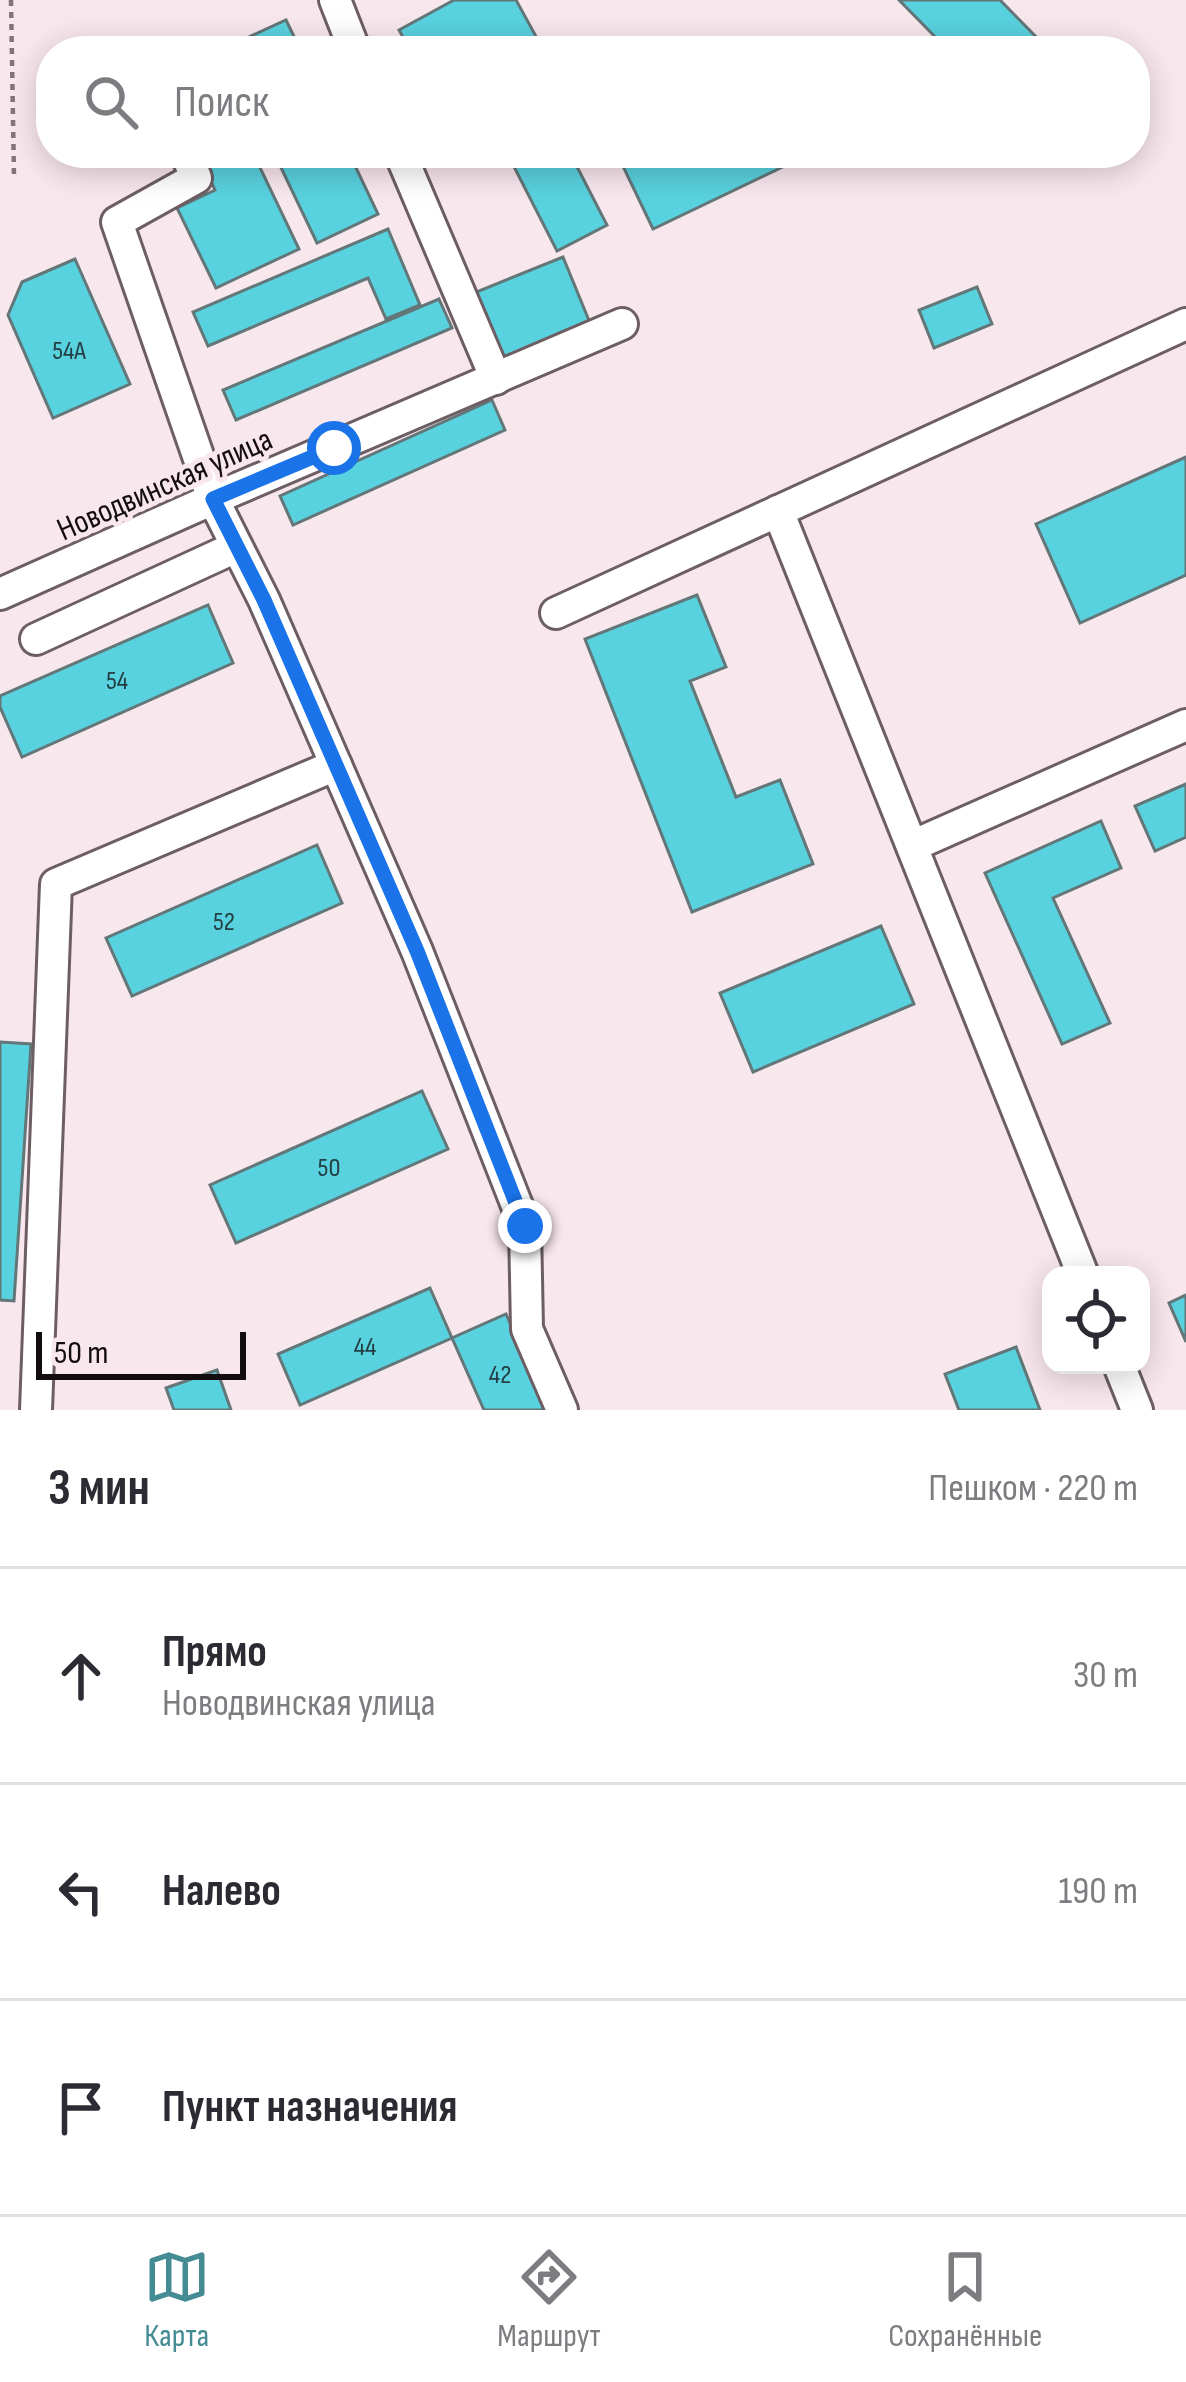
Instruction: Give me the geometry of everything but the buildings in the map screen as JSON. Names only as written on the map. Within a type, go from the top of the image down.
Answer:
[{"type":"street","points":[[335,0],[349,36]]},
{"type":"street","points":[[192,168],[196,178],[117,222],[213,499],[264,600],[417,951],[525,1226],[527,1329],[562,1410]]},
{"type":"street","points":[[406,168],[496,380]]},
{"type":"street","name":"Новодвинская улица","points":[[0,594],[622,324]]},
{"type":"street","points":[[556,613],[1186,324]]},
{"type":"street","points":[[778,511],[1079,1266]]},
{"type":"street","points":[[36,639],[236,548]]},
{"type":"street","points":[[912,846],[1186,725]]},
{"type":"street","points":[[36,1410],[56,884],[336,766]]},
{"type":"street","points":[[1123,1374],[1137,1410]]},
{"type":"path","points":[[11,0],[14,176]]},
{"type":"route","points":[[334,448],[213,499],[264,600],[417,951],[525,1226]]}]
